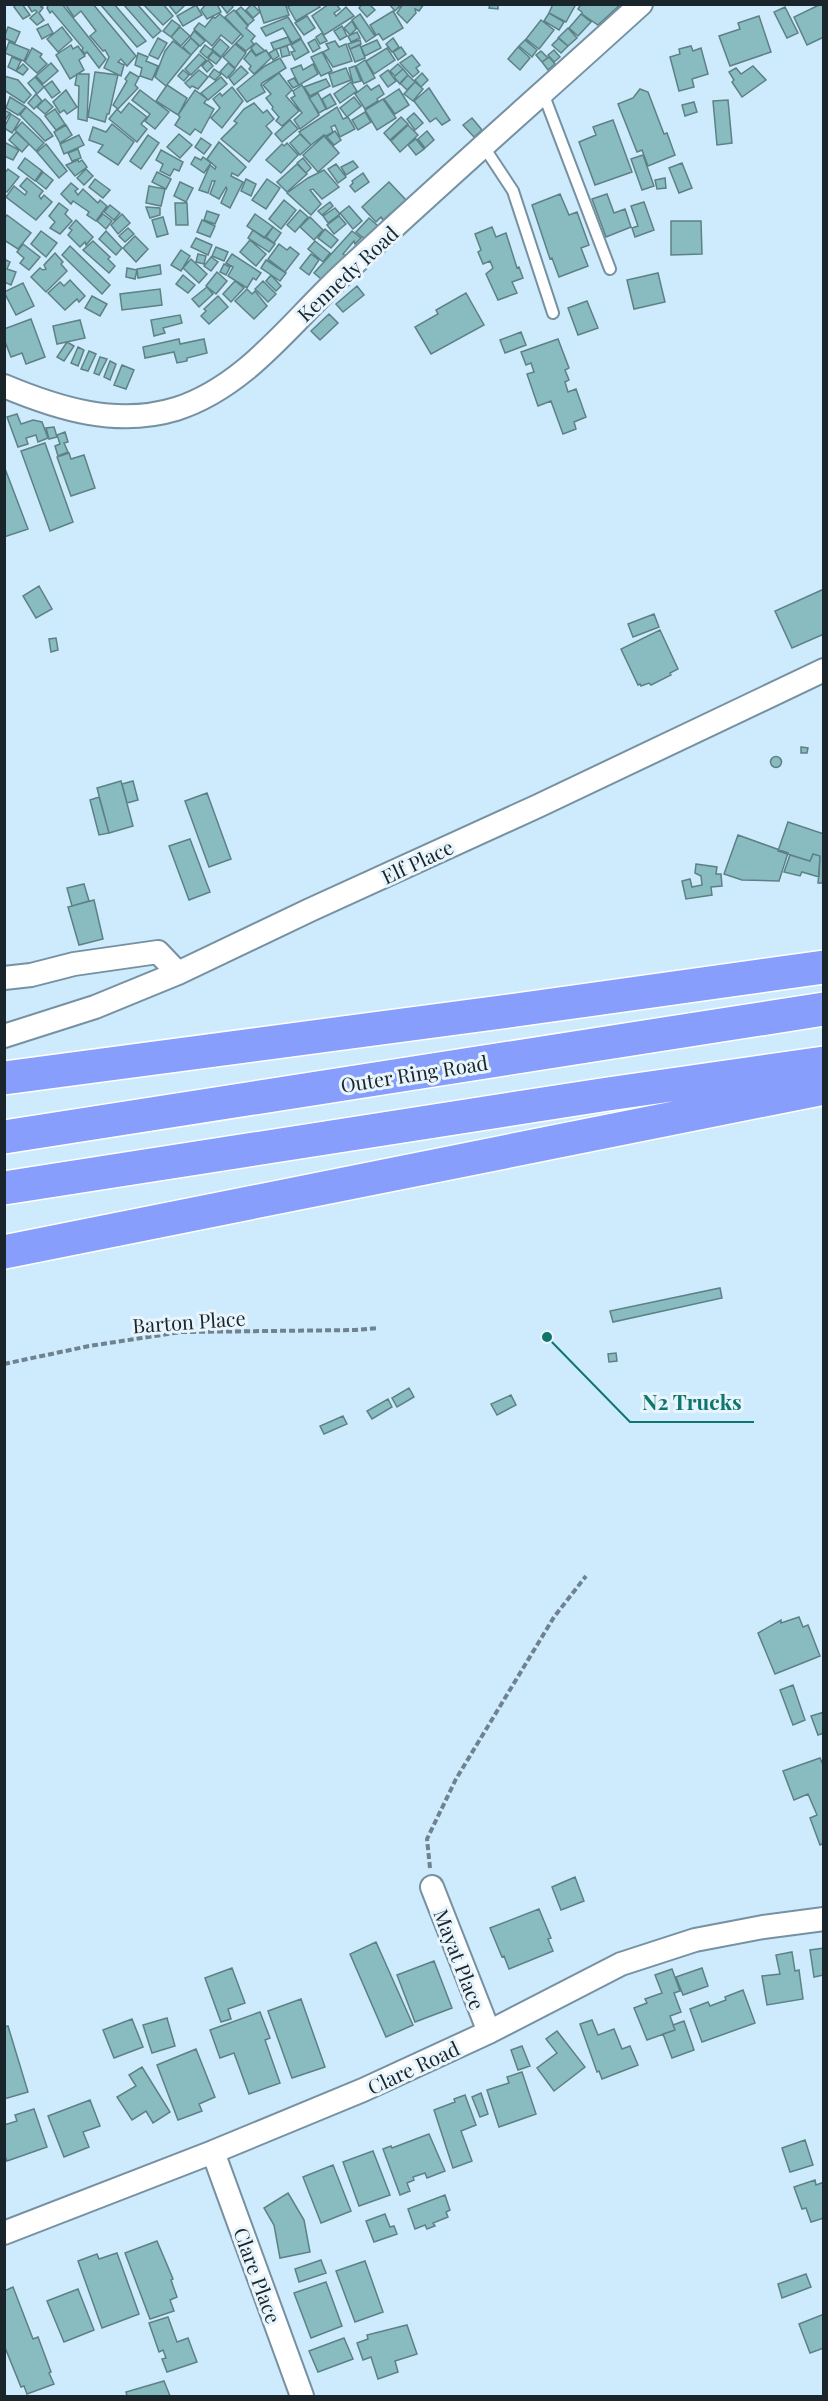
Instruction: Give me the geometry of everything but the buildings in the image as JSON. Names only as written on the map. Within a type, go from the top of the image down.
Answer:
[{"type":"highway","points":[[4,1077],[504,1012],[824,967]]},
{"type":"highway","name":"Outer Ring Road","points":[[4,1137],[824,1009]]},
{"type":"highway","points":[[4,1188],[608,1094],[824,1063]]},
{"type":"highway","points":[[4,1252],[824,1088]]},
{"type":"street","name":"Kennedy Road","points":[[4,386],[42,402],[99,416],[145,416],[202,399],[227,384],[270,348],[340,277],[641,4]]},
{"type":"street","name":"Elf Place","points":[[4,1036],[95,1006],[178,973],[824,670]]},
{"type":"street","points":[[4,978],[31,975],[74,964],[158,952],[178,973]]},
{"type":"street","name":"Mayat Place","points":[[432,1887],[489,2032]]},
{"type":"street","name":"Clare Road","points":[[4,2233],[213,2152],[363,2090],[489,2032],[621,1964],[695,1940],[763,1927],[824,1919]]},
{"type":"street","name":"Clare Place","points":[[213,2152],[302,2397]]},
{"type":"lane","points":[[543,93],[610,269]]},
{"type":"lane","points":[[484,147],[513,191],[553,313]]},
{"type":"path","name":"Barton Place","points":[[4,1364],[89,1346],[181,1332],[379,1328]]},
{"type":"path","points":[[432,1887],[427,1839],[456,1779],[554,1617],[586,1576]]},
{"type":"place","name":"N2 Trucks","points":[[547,1337]]}]
